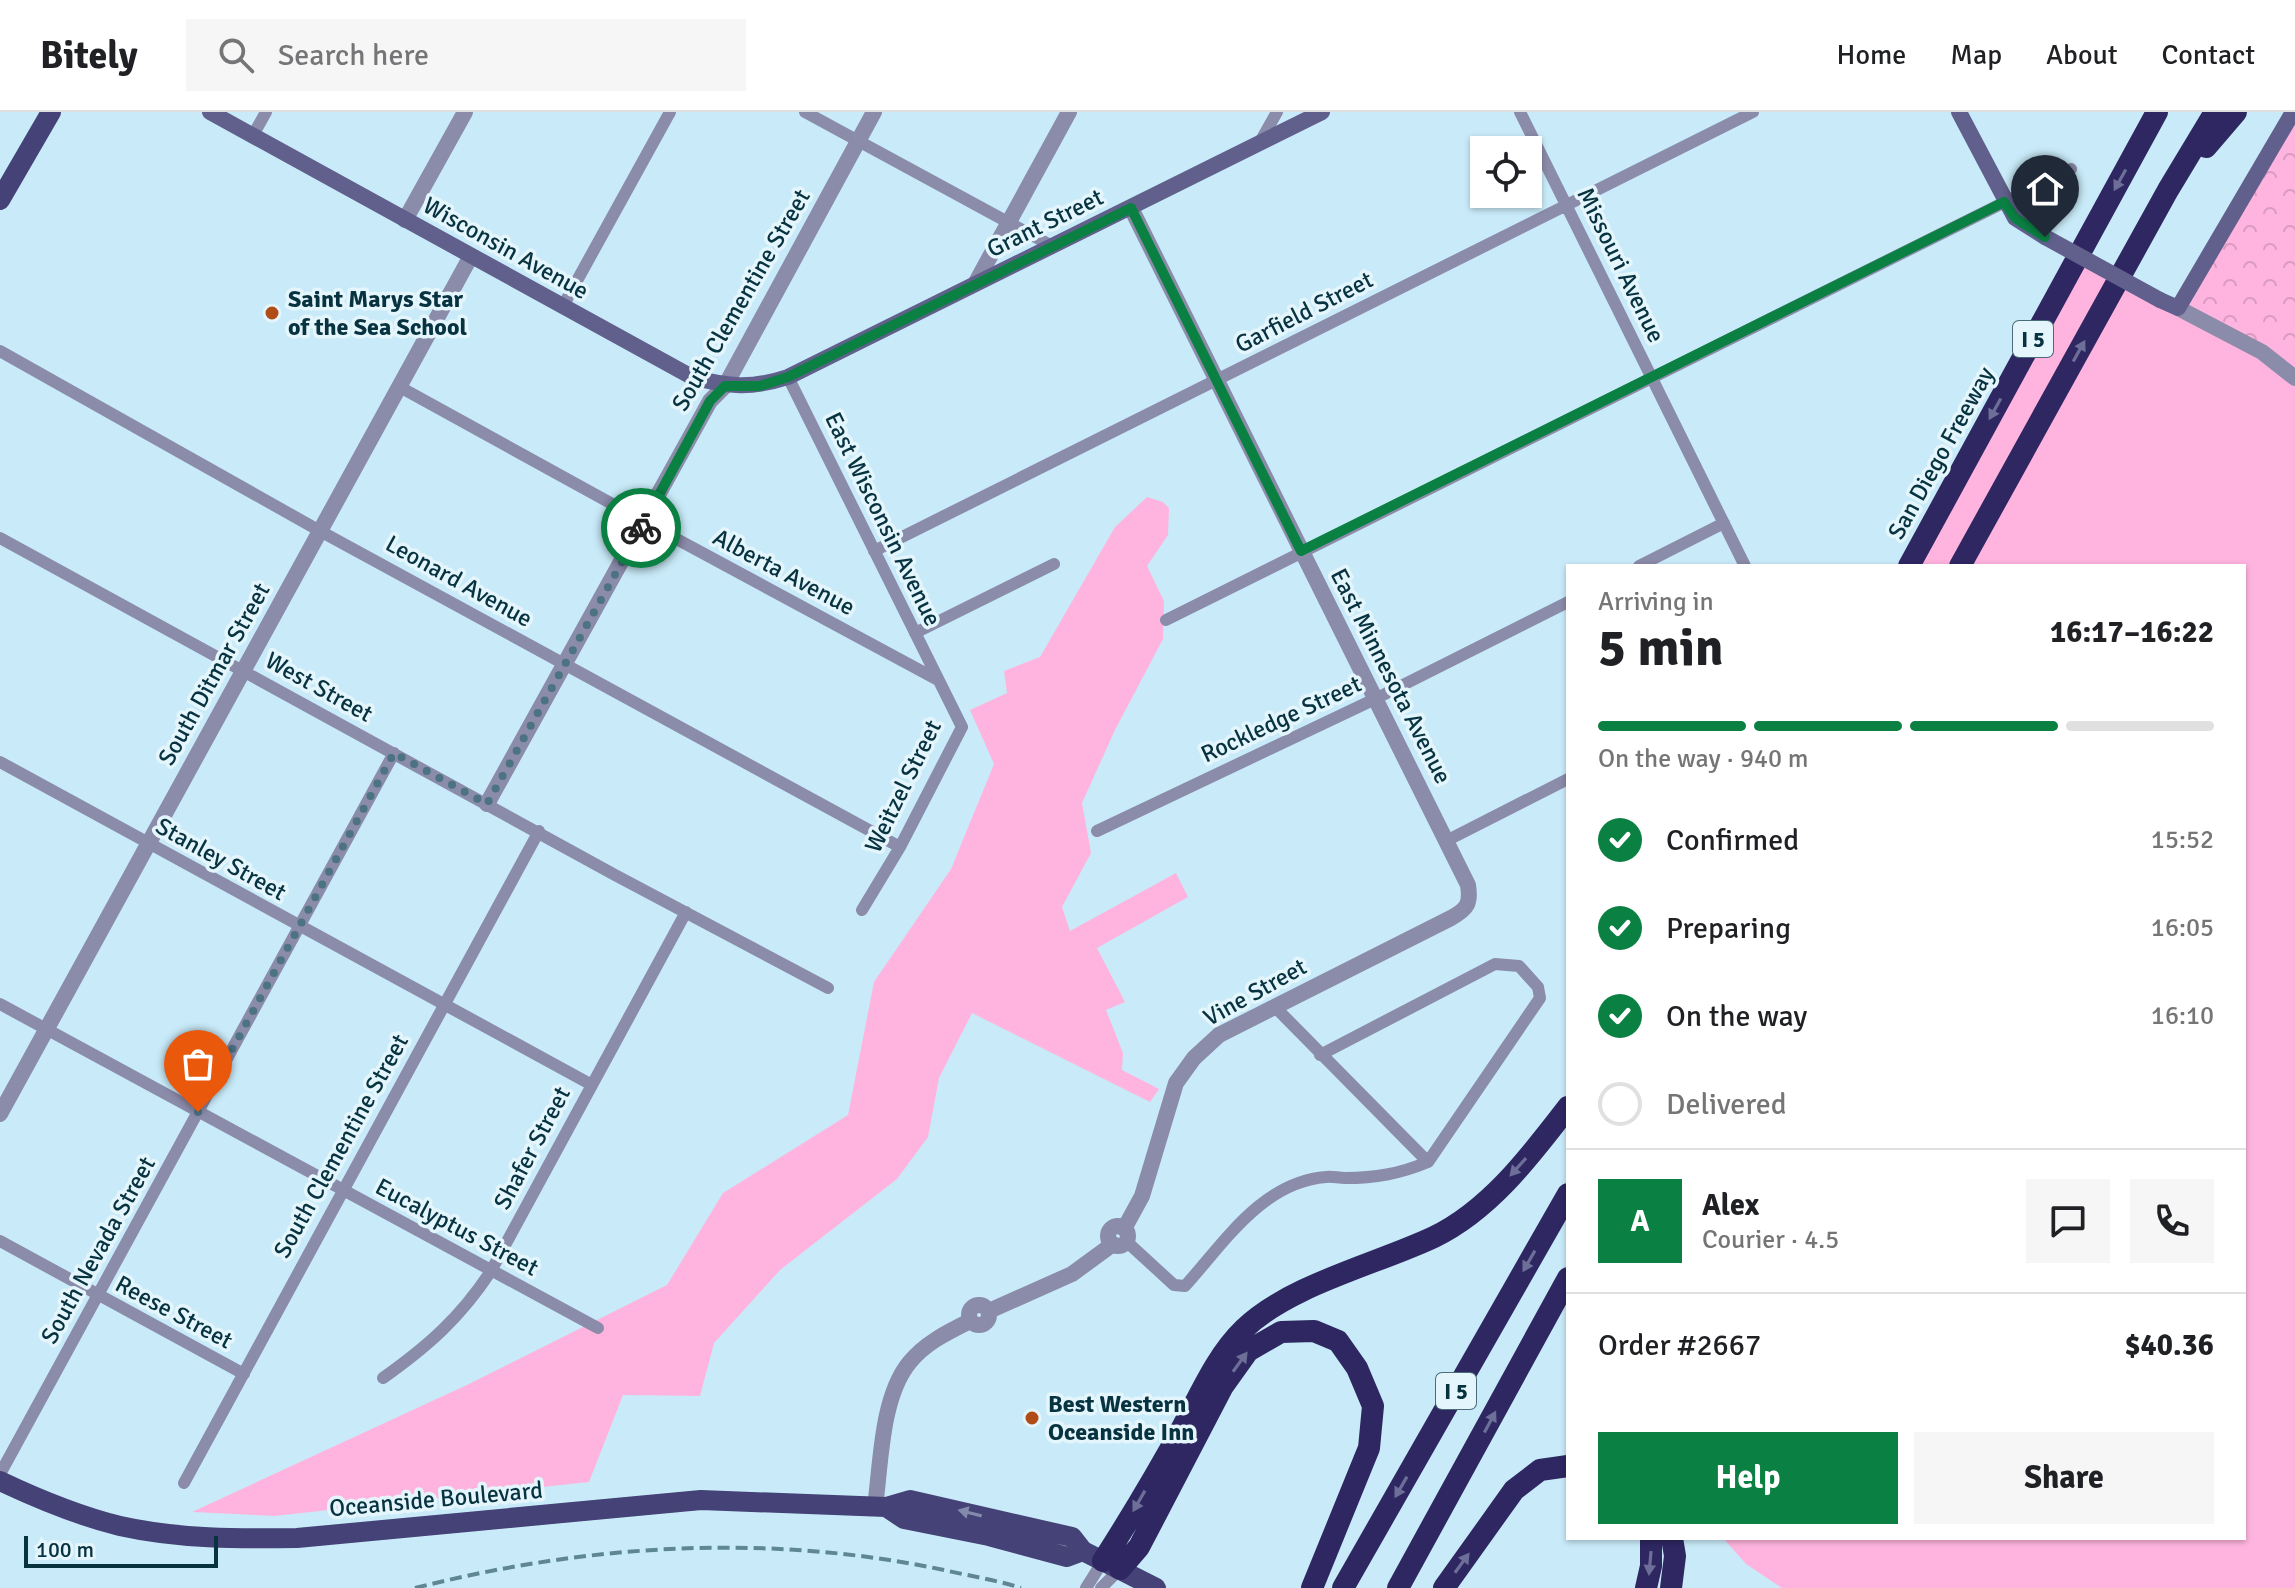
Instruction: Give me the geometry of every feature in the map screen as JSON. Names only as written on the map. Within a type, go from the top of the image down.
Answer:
[{"type":"highway","name":"San Diego Freeway","points":[[1910,564],[2157,112]]},
{"type":"highway","name":"I 5","points":[[1961,564],[2168,190],[2215,112]]},
{"type":"highway","points":[[2168,190],[2236,112]]},
{"type":"highway","points":[[1102,1561],[1175,1441],[1226,1348],[1245,1327],[1276,1305],[1437,1235],[1471,1213],[1503,1184],[1566,1109]]},
{"type":"highway","name":"I 5","points":[[1343,1588],[1566,1198]]},
{"type":"highway","name":"I 5","points":[[1398,1588],[1566,1282]]},
{"type":"highway","points":[[1102,1561],[1139,1547],[1223,1386],[1248,1351],[1281,1332],[1314,1331],[1338,1341],[1357,1368],[1373,1406],[1369,1448],[1312,1588]]},
{"type":"highway","points":[[1444,1588],[1514,1490],[1540,1470],[1566,1466]]},
{"type":"highway","points":[[1646,1588],[1651,1566],[1651,1540]]},
{"type":"highway","points":[[1671,1588],[1675,1556],[1672,1540]]},
{"type":"main road","points":[[0,200],[51,112]]},
{"type":"main road","name":"Wisconsin Avenue","points":[[210,112],[692,377],[725,386],[760,386],[788,377]]},
{"type":"main road","name":"Grant Street","points":[[788,377],[1322,112]]},
{"type":"main road","points":[[1959,112],[2015,218],[2178,308],[2293,112]]},
{"type":"main road","name":"Oceanside Boulevard","points":[[0,1481],[37,1498],[120,1526],[235,1539],[297,1538],[701,1500],[880,1507],[904,1519],[989,1536],[1067,1557],[1102,1561],[1156,1588]]},
{"type":"street","points":[[252,137],[266,112]]},
{"type":"street","points":[[405,220],[465,112]]},
{"type":"street","points":[[563,306],[670,112]]},
{"type":"street","points":[[805,112],[1052,246]]},
{"type":"street","name":"South Clementine Street","points":[[487,804],[710,401],[725,386],[874,112]]},
{"type":"street","points":[[975,284],[1069,112]]},
{"type":"street","points":[[1260,142],[1277,112]]},
{"type":"street","name":"Missouri Avenue","points":[[1520,112],[1744,564]]},
{"type":"street","name":"Garfield Street","points":[[874,551],[1753,112]]},
{"type":"street","points":[[1166,620],[2071,169]]},
{"type":"street","name":"East Minnesota Avenue","points":[[1131,208],[1468,885],[1470,900],[1466,910]]},
{"type":"street","name":"South Ditmar Street","points":[[0,1114],[471,256]]},
{"type":"street","points":[[2178,308],[2262,352],[2295,378]]},
{"type":"street","name":"Leonard Avenue","points":[[0,351],[320,531],[900,847]]},
{"type":"street","name":"East Wisconsin Avenue","points":[[788,377],[938,680]]},
{"type":"street","name":"Alberta Avenue","points":[[398,386],[938,680]]},
{"type":"street","points":[[1643,564],[1724,523]]},
{"type":"street","name":"West Street","points":[[0,538],[828,988]]},
{"type":"street","points":[[915,633],[1054,564]]},
{"type":"street","name":"Rockledge Street","points":[[1097,831],[1375,699],[1566,603]]},
{"type":"street","name":"Weitzel Street","points":[[862,910],[900,847],[962,727],[938,680]]},
{"type":"street","name":"South Nevada Street","points":[[0,1474],[394,753]]},
{"type":"street","name":"Stanley Street","points":[[0,762],[592,1085]]},
{"type":"street","points":[[1446,841],[1566,780]]},
{"type":"street","name":"South Clementine Street","points":[[184,1483],[539,831]]},
{"type":"street","name":"Vine Street","points":[[880,1507],[889,1406],[902,1373],[923,1349],[970,1321],[984,1324],[988,1321],[989,1311],[1072,1274],[1121,1238],[1142,1196],[1176,1083],[1194,1058],[1219,1035],[1466,910]]},
{"type":"street","name":"Shafer Street","points":[[383,1378],[452,1322],[465,1309],[491,1271],[686,912]]},
{"type":"street","points":[[1121,1238],[1174,1285],[1185,1286],[1244,1219],[1266,1199],[1317,1178],[1398,1174],[1428,1162],[1540,998],[1538,987],[1519,966],[1495,964],[1320,1055]]},
{"type":"street","name":"Eucalyptus Street","points":[[0,1004],[598,1328]]},
{"type":"street","points":[[1274,1006],[1428,1162]]},
{"type":"street","name":"Reese Street","points":[[0,1241],[244,1374]]},
{"type":"street","points":[[1086,1588],[1102,1561]]},
{"type":"street","points":[[1101,1588],[1102,1561]]},
{"type":"green space","points":[[2295,112],[2295,380],[2179,299]]},
{"type":"green space","points":[[2075,257],[2259,356],[2295,380],[2295,1588],[1782,1588],[1746,1564],[1725,1540],[2246,1540],[2246,564],[1904,564]]},
{"type":"green space","points":[[1147,497],[1163,502],[1169,508],[1168,535],[1147,566],[1164,601],[1163,639],[1115,730],[1082,803],[1091,853],[1062,907],[1070,931],[1176,873],[1188,897],[1097,948],[1125,1002],[1106,1010],[1123,1053],[1122,1070],[1159,1089],[1150,1102],[972,1013],[939,1078],[928,1137],[897,1179],[780,1270],[714,1343],[700,1396],[623,1395],[589,1482],[274,1516],[192,1512],[469,1384],[667,1285],[723,1193],[848,1115],[874,982],[951,869],[994,764],[970,710],[1007,693],[1004,671],[1040,657],[1115,527]]},
{"type":"railway","points":[[415,1588],[546,1561],[612,1553],[745,1548],[878,1558],[1021,1588]]},
{"type":"way so far","points":[[198,1112],[394,753],[487,804],[641,528]]},
{"type":"place","name":"Saint Marys Star of the Sea School","points":[[272,313]]},
{"type":"place","name":"Best Western Oceanside Inn","points":[[1032,1418]]},
{"type":"route","points":[[641,528],[710,401],[725,386],[760,386],[788,377],[1131,208],[1301,551],[2004,202],[2015,218],[2045,237]]}]
